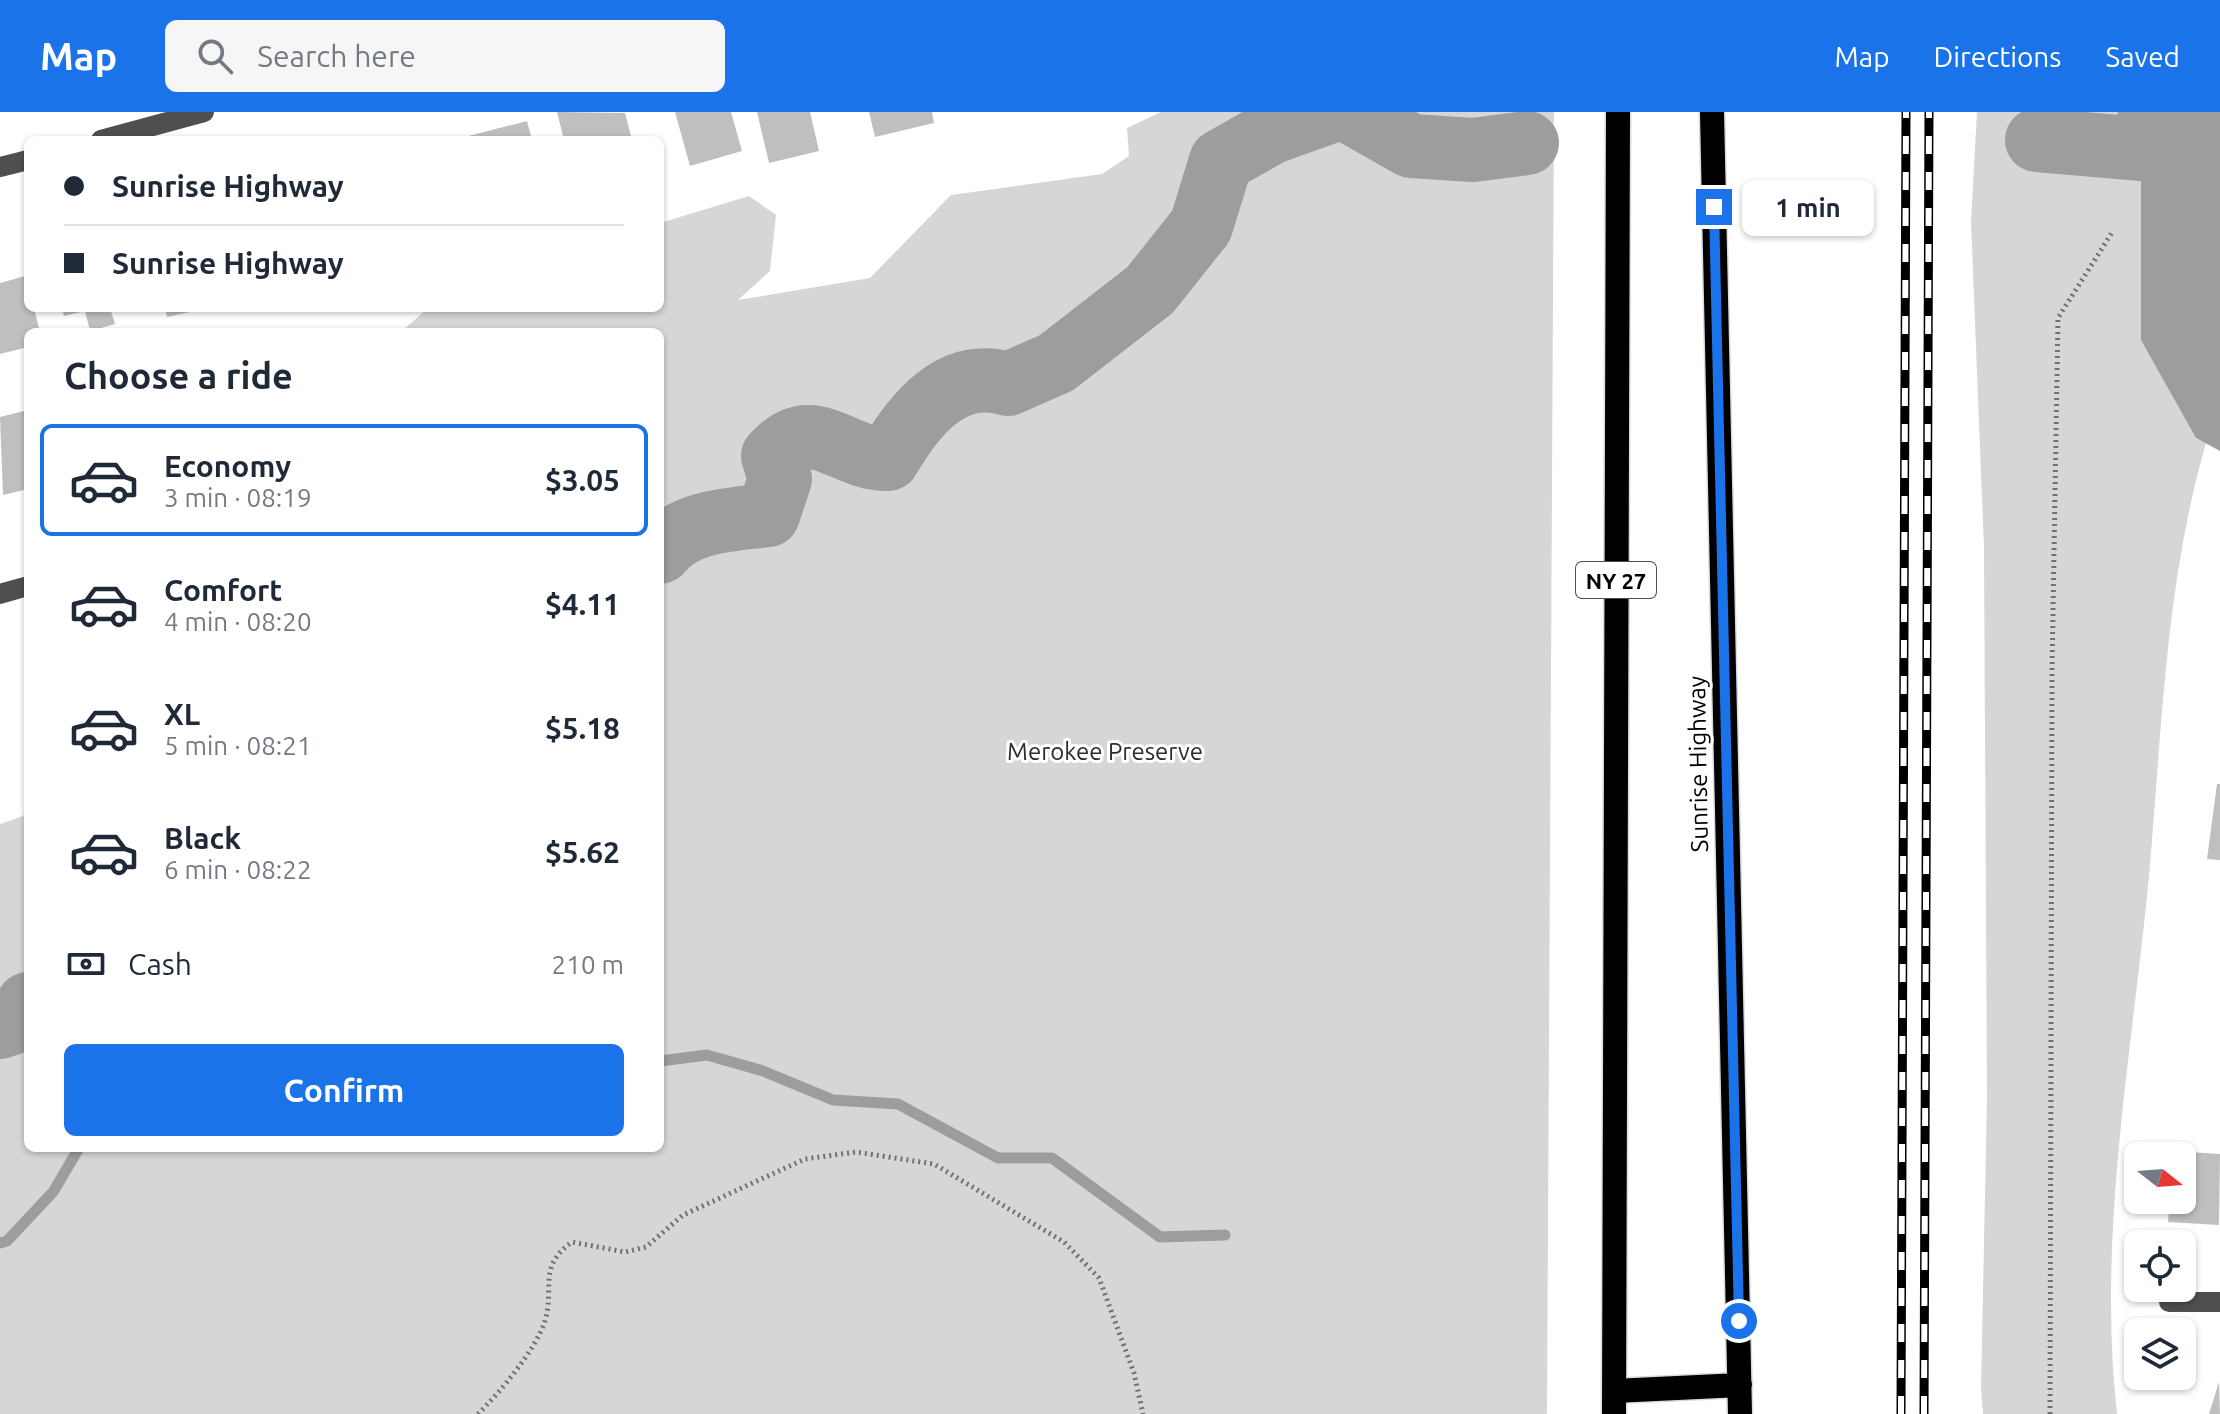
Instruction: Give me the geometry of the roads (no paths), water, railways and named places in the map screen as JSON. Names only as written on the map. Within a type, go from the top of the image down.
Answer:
[{"type":"highway","name":"NY 27","points":[[1614,1403],[1618,112]]},
{"type":"highway","name":"Sunrise Highway","points":[[1712,112],[1740,1414]]},
{"type":"highway","points":[[1614,1403],[1740,1385]]},
{"type":"street","points":[[116,136],[204,112]]},
{"type":"street","points":[[0,167],[24,161]]},
{"type":"street","points":[[0,594],[24,587]]},
{"type":"street","points":[[2196,1302],[2220,1302]]},
{"type":"waterway","points":[[664,548],[682,533],[709,523],[768,515],[780,479],[773,456],[788,443],[815,437],[856,453],[888,459],[922,411],[952,389],[969,382],[1008,384],[1056,363],[1150,290],[1201,226],[1221,161],[1272,132],[1328,112]]},
{"type":"waterway","points":[[1351,112],[1411,146],[1473,150],[1527,143]]},
{"type":"waterway","points":[[2037,140],[2178,152]]},
{"type":"waterway","points":[[0,1027],[18,1021],[24,1011]]},
{"type":"waterway","points":[[664,1060],[707,1055],[763,1071],[833,1100],[898,1104],[998,1158],[1052,1158],[1160,1237],[1225,1235]]},
{"type":"waterway","points":[[0,1243],[7,1241],[53,1192],[77,1152]]},
{"type":"railway","points":[[1901,1414],[1906,112]]},
{"type":"railway","points":[[1924,1414],[1929,112]]},
{"type":"park label","name":"Merokee Preserve","points":[[1105,751]]}]
